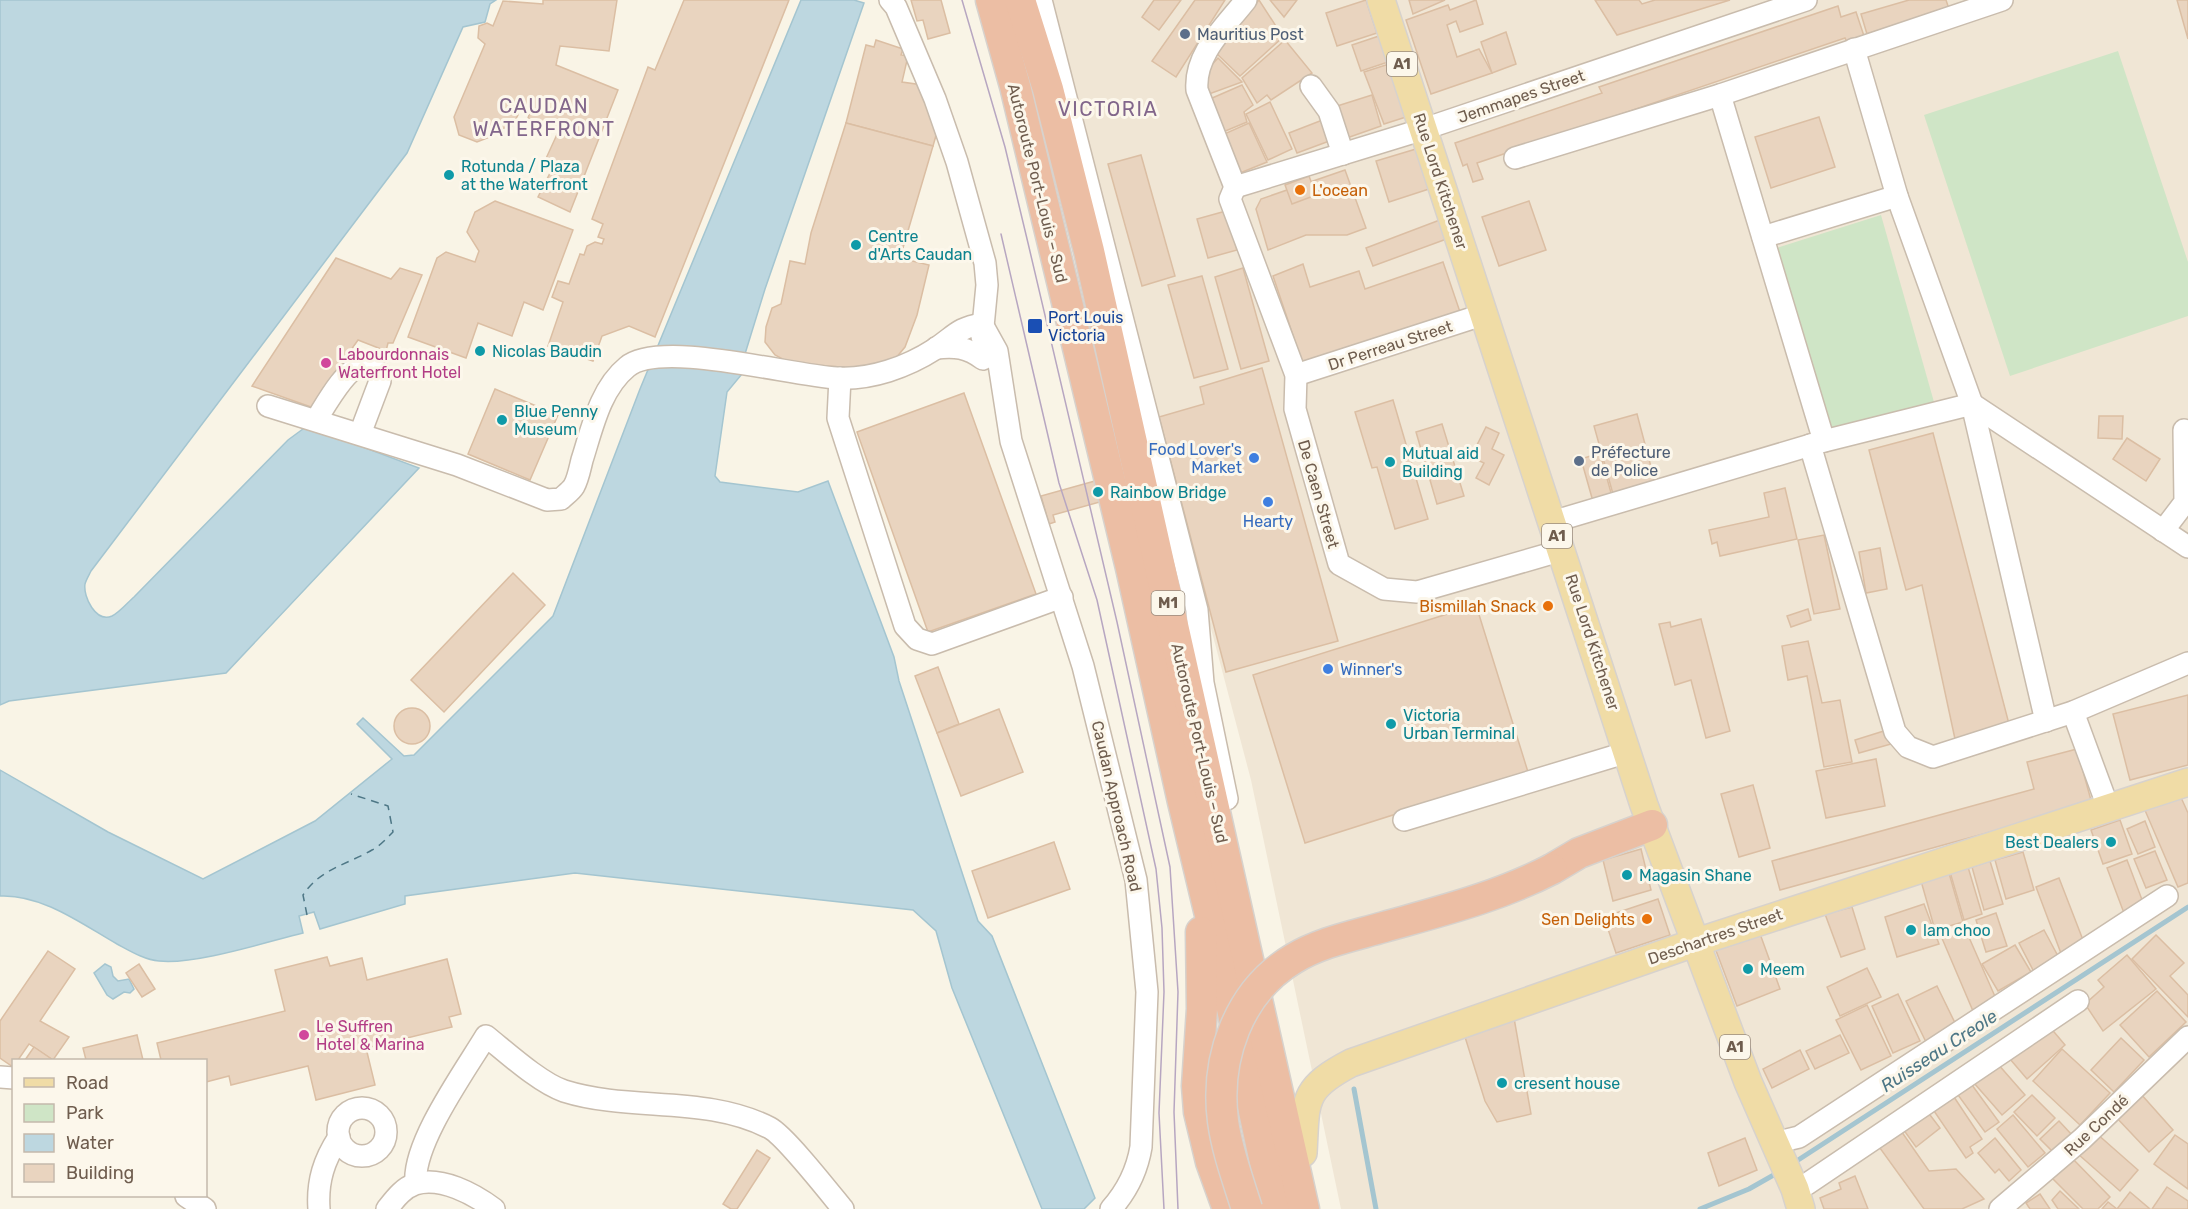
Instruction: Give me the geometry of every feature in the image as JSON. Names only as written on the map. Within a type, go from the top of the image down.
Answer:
[{"type":"highway","name":"Autoroute Port-Louis – Sud","points":[[991,0],[1057,259],[1228,990],[1275,1209]]},
{"type":"highway","name":"Autoroute Port-Louis – Sud","points":[[1020,0],[1048,89],[1089,251],[1304,1209]]},
{"type":"highway","points":[[1247,1209],[1229,1150],[1221,1098],[1226,1052],[1244,1009],[1273,973],[1312,949],[1507,891],[1579,853],[1652,825]]},
{"type":"highway","points":[[1195,854],[1202,961],[1197,1086],[1199,1112],[1211,1162],[1228,1209]]},
{"type":"highway","points":[[1226,858],[1257,942],[1317,1209]]},
{"type":"main road","name":"Rue Lord Kitchener","points":[[1381,0],[1652,825],[1694,943],[1748,1082],[1787,1173]]},
{"type":"main road","name":"Deschartres Street","points":[[1303,1153],[1306,1105],[1312,1089],[1327,1076],[1351,1063],[1510,1005],[1694,943],[2188,782]]},
{"type":"street","points":[[890,0],[896,7],[935,99],[957,162],[985,263],[987,285],[982,324],[983,359],[1004,408]]},
{"type":"street","points":[[1041,0],[1197,610],[1203,683],[1257,942]]},
{"type":"street","name":"De Caen Street","points":[[1246,0],[1198,65],[1197,90],[1296,375],[1295,408],[1339,564],[1384,589],[1417,592],[1563,550]]},
{"type":"street","name":"Jemmapes Street","points":[[1232,193],[1806,0]]},
{"type":"street","points":[[1515,158],[1720,95],[2002,0]]},
{"type":"street","points":[[1854,49],[1897,196],[1972,404],[2046,721]]},
{"type":"street","points":[[1311,86],[1329,111],[1343,154]]},
{"type":"street","points":[[1720,95],[1763,237],[1895,732],[1908,747],[1933,757],[2073,712],[2188,663]]},
{"type":"street","points":[[1763,237],[1897,196]]},
{"type":"street","name":"Dr Perreau Street","points":[[1296,375],[1485,314]]},
{"type":"street","points":[[268,406],[457,465],[547,500],[561,499],[574,486],[599,409],[613,383],[628,366],[648,357],[746,364],[802,376],[840,378],[886,373],[936,348],[953,333],[966,327],[982,324]]},
{"type":"street","points":[[982,324],[997,351],[1004,408]]},
{"type":"street","points":[[936,348],[957,346],[971,350],[983,359]]},
{"type":"street","points":[[316,420],[351,372],[362,366],[370,367],[379,372],[380,381],[360,434]]},
{"type":"street","points":[[840,378],[838,418],[905,626],[917,639],[932,644],[1062,597]]},
{"type":"street","points":[[1552,522],[1817,443],[1972,404],[2188,548]]},
{"type":"street","name":"Caudan Approach Road","points":[[1004,408],[1011,441],[1083,666],[1125,828],[1136,880],[1147,992],[1141,1148],[1138,1166],[1129,1185],[1111,1209]]},
{"type":"street","points":[[2163,531],[2185,502],[2184,429]]},
{"type":"street","points":[[2073,712],[2108,807]]},
{"type":"street","points":[[1404,820],[1628,752]]},
{"type":"street","points":[[2078,1001],[1807,1184],[1787,1173],[1799,1137],[2167,896]]},
{"type":"street","points":[[416,1183],[415,1169],[419,1157],[442,1109],[486,1036],[525,1067],[563,1090],[612,1099],[730,1112],[772,1129],[843,1209]]},
{"type":"street","name":"Rue Condé","points":[[2001,1209],[2082,1139],[2188,1037]]},
{"type":"street","points":[[319,1209],[318,1192],[324,1159],[339,1137]]},
{"type":"street","points":[[387,1209],[402,1191],[416,1183],[464,1189],[494,1209]]},
{"type":"street","points":[[187,1197],[205,1209]]},
{"type":"shaded area","points":[[1045,0],[2188,0],[2188,1209],[1341,1209],[1251,780]]},
{"type":"green space","points":[[2118,51],[2188,262],[2188,316],[2010,376],[1924,115]]},
{"type":"green space","points":[[1881,215],[1934,402],[1813,433],[1764,252]]},
{"type":"water","points":[[0,0],[496,0],[490,4],[485,22],[463,27],[407,153],[91,571],[86,581],[88,602],[96,612],[106,617],[121,610],[288,440],[307,426],[419,468],[226,673],[9,701],[0,705]]},
{"type":"water","points":[[801,0],[854,0],[864,3],[765,289],[745,354],[742,374],[727,392],[715,476],[720,482],[798,492],[828,481],[894,657],[899,681],[978,921],[992,936],[1095,1198],[1084,1209],[1042,1209],[952,988],[936,931],[913,910],[575,873],[405,896],[405,904],[320,929],[314,912],[299,916],[303,933],[191,960],[159,961],[138,955],[76,919],[46,905],[16,897],[0,896],[0,770],[108,832],[203,879],[315,821],[392,759],[357,724],[363,718],[404,756],[414,755],[553,616],[640,389]]},
{"type":"water","points":[[105,964],[111,967],[113,976],[118,981],[129,979],[134,989],[130,993],[124,992],[113,999],[107,995],[94,973]]},
{"type":"building","points":[[543,0],[617,0],[609,51],[560,46],[556,65],[618,90],[570,212],[538,197],[552,169],[543,165],[559,130],[528,118],[530,112],[516,107],[518,115],[512,126],[501,129],[495,125],[490,137],[477,142],[459,135],[454,117],[485,44],[478,38],[479,26],[487,23],[493,26],[503,1],[543,4]]},
{"type":"building","points":[[684,0],[789,0],[655,337],[629,326],[602,336],[593,361],[548,346],[563,302],[552,297],[558,281],[569,284],[580,254],[584,255],[587,246],[595,242],[602,244],[604,239],[598,237],[603,224],[592,219],[648,67],[655,70]]},
{"type":"building","points":[[911,0],[941,0],[950,33],[928,39],[923,20],[917,21]]},
{"type":"building","points":[[1154,0],[1181,0],[1159,30],[1142,17]]},
{"type":"building","points":[[1195,0],[1225,0],[1176,77],[1152,61]]},
{"type":"building","points":[[1259,0],[1283,37],[1240,76],[1215,52]]},
{"type":"building","points":[[1270,0],[1297,0],[1284,17]]},
{"type":"building","points":[[1366,0],[1377,33],[1337,46],[1326,13]]},
{"type":"building","points":[[1409,0],[1445,0],[1413,14]]},
{"type":"building","points":[[1476,0],[1483,24],[1460,32],[1456,21],[1447,25],[1457,57],[1479,49],[1492,73],[1431,94],[1406,20],[1448,5],[1450,10]]},
{"type":"building","points":[[1595,0],[1639,0],[1642,4],[1655,0],[1730,0],[1617,35]]},
{"type":"building","points":[[1909,0],[1946,0],[1949,9],[1867,34],[1861,14]]},
{"type":"building","points":[[2177,0],[2188,0],[2188,39]]},
{"type":"building","points":[[1838,6],[1841,17],[1856,12],[1865,39],[1848,45],[1845,38],[1477,163],[1483,179],[1473,182],[1467,164],[1463,166],[1455,143],[1602,93],[1599,87]]},
{"type":"building","points":[[1506,32],[1516,64],[1492,73],[1481,42]]},
{"type":"building","points":[[1379,36],[1388,62],[1361,71],[1352,45]]},
{"type":"building","points":[[876,40],[903,49],[901,55],[908,56],[902,82],[923,85],[939,125],[933,146],[846,123],[866,45],[874,47]]},
{"type":"building","points":[[1285,40],[1312,73],[1271,100],[1267,95],[1257,103],[1242,78]]},
{"type":"building","points":[[1218,58],[1242,82],[1209,94],[1206,79],[1208,69]]},
{"type":"building","points":[[1389,64],[1406,117],[1384,124],[1364,72]]},
{"type":"building","points":[[1242,85],[1253,105],[1244,112],[1247,122],[1223,132],[1210,99]]},
{"type":"building","points":[[1372,95],[1381,126],[1344,139],[1334,107]]},
{"type":"building","points":[[1270,102],[1292,149],[1268,160],[1246,114]]},
{"type":"building","points":[[1819,117],[1835,167],[1771,188],[1755,137]]},
{"type":"building","points":[[1325,119],[1332,140],[1297,153],[1289,133]]},
{"type":"building","name":"Centre d'Arts Caudan","points":[[846,123],[933,146],[900,258],[929,265],[917,315],[905,347],[895,359],[865,369],[790,363],[775,355],[765,342],[766,327],[772,308],[781,304],[790,261],[805,264],[811,233]]},
{"type":"building","points":[[1249,123],[1267,162],[1240,173],[1222,135]]},
{"type":"building","points":[[1416,149],[1429,189],[1389,202],[1376,161]]},
{"type":"building","points":[[1141,155],[1175,276],[1142,286],[1108,164]]},
{"type":"building","points":[[1345,170],[1366,228],[1347,235],[1306,235],[1268,250],[1256,209],[1261,199]]},
{"type":"building","name":"L'ocean","points":[[1309,176],[1316,195],[1292,204],[1285,185]]},
{"type":"building","points":[[495,201],[573,230],[543,310],[524,302],[512,336],[478,323],[466,358],[408,337],[437,258],[446,252],[475,262],[479,251],[467,232],[475,212]]},
{"type":"building","points":[[1529,201],[1546,250],[1499,266],[1482,217]]},
{"type":"building","points":[[1226,211],[1237,250],[1208,258],[1197,219]]},
{"type":"building","points":[[1445,218],[1452,237],[1373,266],[1366,248]]},
{"type":"building","points":[[336,258],[391,279],[400,268],[422,275],[393,343],[388,343],[386,351],[358,340],[311,407],[252,386]]},
{"type":"building","points":[[1443,262],[1460,312],[1303,365],[1273,276],[1303,264],[1310,287],[1359,271],[1365,289]]},
{"type":"building","points":[[1243,268],[1269,361],[1241,369],[1215,277]]},
{"type":"building","points":[[1202,276],[1228,369],[1194,378],[1168,285]]},
{"type":"building","points":[[1262,368],[1338,641],[1226,672],[1159,417],[1204,404],[1200,387]]},
{"type":"building","points":[[495,389],[558,415],[530,480],[468,454]]},
{"type":"building","points":[[964,393],[1036,594],[928,632],[857,432]]},
{"type":"building","name":"Mutual aid Building","points":[[1393,400],[1428,519],[1395,529],[1377,467],[1372,468],[1355,412]]},
{"type":"building","points":[[1637,414],[1655,482],[1613,494],[1594,426]]},
{"type":"building","points":[[2099,416],[2123,416],[2122,439],[2098,438]]},
{"type":"building","points":[[1442,424],[1464,496],[1437,504],[1416,432]]},
{"type":"building","points":[[1486,427],[1499,433],[1492,449],[1504,455],[1489,485],[1476,478],[1484,463],[1471,457]]},
{"type":"building","points":[[1933,433],[2009,724],[1955,739],[1922,585],[1906,590],[1869,450]]},
{"type":"building","points":[[2127,438],[2160,459],[2146,481],[2113,459]]},
{"type":"building","points":[[1600,453],[1613,500],[1594,505],[1581,459]]},
{"type":"building","name":"Rainbow Bridge","points":[[1170,460],[1175,481],[1053,515],[1055,522],[1049,524],[1041,496]]},
{"type":"building","points":[[1785,488],[1797,539],[1720,556],[1717,542],[1712,544],[1709,530],[1769,517],[1764,493]]},
{"type":"building","points":[[1824,535],[1840,609],[1814,614],[1798,540]]},
{"type":"building","points":[[1880,548],[1887,589],[1866,593],[1859,552]]},
{"type":"building","points":[[513,573],[545,605],[444,712],[411,680]]},
{"type":"building","name":"Victoria Urban Terminal","points":[[1476,605],[1528,772],[1305,843],[1253,675]]},
{"type":"building","points":[[1808,609],[1811,620],[1791,627],[1787,616]]},
{"type":"building","points":[[1701,619],[1730,731],[1706,738],[1691,680],[1675,685],[1659,624],[1670,622],[1671,627]]},
{"type":"building","points":[[1808,641],[1822,703],[1840,700],[1852,762],[1824,767],[1807,676],[1788,680],[1782,646]]},
{"type":"building","points":[[938,667],[959,724],[937,733],[915,676]]},
{"type":"building","points":[[2188,695],[2188,765],[2130,780],[2113,714]]},
{"type":"building","points":[[412,708],[424,714],[430,726],[424,738],[412,744],[400,738],[394,726],[400,714]]},
{"type":"building","points":[[999,709],[1023,772],[961,796],[937,733]]},
{"type":"building","points":[[1887,730],[1891,744],[1859,753],[1855,740]]},
{"type":"building","points":[[2077,749],[2092,804],[1780,890],[1772,861],[2034,789],[2027,762]]},
{"type":"building","points":[[1876,759],[1885,806],[1826,818],[1816,771]]},
{"type":"building","points":[[1753,785],[1770,848],[1739,857],[1721,794]]},
{"type":"building","points":[[2179,793],[2188,813],[2188,883],[2178,887],[2144,808]]},
{"type":"building","name":"Best Dealers","points":[[2120,820],[2132,854],[2103,864],[2091,830]]},
{"type":"building","points":[[2145,821],[2155,847],[2138,854],[2127,829]]},
{"type":"building","points":[[1054,842],[1070,889],[988,918],[972,871]]},
{"type":"building","name":"Magasin Shane","points":[[1641,849],[1651,890],[1613,901],[1603,860]]},
{"type":"building","points":[[2155,851],[2167,880],[2146,888],[2134,859]]},
{"type":"building","points":[[2023,852],[2034,890],[2006,899],[1995,860]]},
{"type":"building","points":[[2127,860],[2144,905],[2124,913],[2107,868]]},
{"type":"building","points":[[1990,861],[2003,904],[1984,910],[1972,867]]},
{"type":"building","points":[[1968,867],[1982,914],[1964,920],[1950,872]]},
{"type":"building","points":[[1949,873],[1963,922],[1935,930],[1921,881]]},
{"type":"building","points":[[2059,878],[2083,940],[2062,956],[2036,887]]},
{"type":"building","points":[[1658,899],[1670,935],[1616,953],[1604,917]]},
{"type":"building","name":"lam choo","points":[[1924,904],[1939,944],[1897,957],[1885,917]]},
{"type":"building","points":[[1852,907],[1865,949],[1841,957],[1825,914]]},
{"type":"building","points":[[1996,913],[2007,946],[1986,952],[1976,920]]},
{"type":"building","points":[[1964,926],[1997,1001],[1973,1011],[1941,936]]},
{"type":"building","points":[[2044,930],[2059,958],[2034,972],[2019,943]]},
{"type":"building","name":"Meem","points":[[1759,931],[1780,989],[1737,1006],[1715,948]]},
{"type":"building","points":[[2156,935],[2184,963],[2170,976],[2188,995],[2188,1017],[2132,959]]},
{"type":"building","points":[[2015,945],[2031,972],[1998,991],[1982,964]]},
{"type":"building","points":[[48,951],[75,969],[40,1021],[69,1037],[54,1059],[29,1044],[19,1059],[12,1059],[12,1066],[0,1058],[0,1021]]},
{"type":"building","points":[[2127,955],[2156,989],[2103,1031],[2085,1004],[2104,987],[2098,980]]},
{"type":"building","name":"Le Suffren Hotel & Marina","points":[[327,957],[330,966],[362,958],[367,980],[447,959],[461,1014],[449,1017],[452,1027],[366,1048],[375,1085],[316,1100],[308,1066],[231,1085],[229,1076],[207,1082],[207,1059],[161,1059],[157,1043],[285,1011],[275,970]]},
{"type":"building","points":[[139,964],[155,989],[142,997],[126,973]]},
{"type":"building","points":[[1867,968],[1881,997],[1840,1016],[1827,987]]},
{"type":"building","points":[[1937,986],[1958,1029],[1927,1044],[1906,1001]]},
{"type":"building","points":[[2157,991],[2186,1022],[2149,1057],[2120,1025]]},
{"type":"building","points":[[1898,994],[1920,1041],[1893,1053],[1872,1006]]},
{"type":"building","points":[[1867,1005],[1891,1056],[1861,1070],[1836,1020]]},
{"type":"building","name":"cresent house","points":[[1514,1018],[1531,1114],[1497,1122],[1485,1101],[1465,1037]]},
{"type":"building","points":[[2049,1026],[2065,1045],[2027,1079],[2010,1059]]},
{"type":"building","points":[[137,1035],[143,1059],[86,1059],[83,1048]]},
{"type":"building","points":[[1840,1035],[1849,1053],[1815,1069],[1806,1051]]},
{"type":"building","points":[[2121,1038],[2144,1060],[2114,1092],[2091,1070]]},
{"type":"building","points":[[34,1047],[52,1059],[26,1059]]},
{"type":"building","points":[[2062,1049],[2110,1093],[2080,1125],[2033,1081]]},
{"type":"building","points":[[1800,1050],[1809,1069],[1772,1088],[1763,1069]]},
{"type":"building","points":[[1997,1063],[2025,1095],[2002,1115],[1974,1083]]},
{"type":"building","points":[[1972,1085],[1999,1122],[1985,1132],[1958,1095]]},
{"type":"building","points":[[2140,1093],[2173,1130],[2149,1152],[2115,1116]]},
{"type":"building","points":[[2032,1095],[2055,1118],[2037,1136],[2014,1112]]},
{"type":"building","points":[[1954,1097],[1982,1139],[1970,1147],[1973,1153],[1966,1158],[1934,1111]]},
{"type":"building","points":[[1927,1111],[1940,1128],[1916,1147],[1903,1129]]},
{"type":"building","points":[[2013,1115],[2045,1153],[2028,1167],[1997,1129]]},
{"type":"building","points":[[2059,1121],[2072,1135],[2053,1152],[2040,1139]]},
{"type":"building","points":[[1899,1128],[1929,1171],[1956,1169],[1984,1199],[1962,1209],[1924,1209],[1877,1144]]},
{"type":"building","points":[[2096,1133],[2138,1170],[2120,1191],[2078,1154]]},
{"type":"building","points":[[2175,1135],[2188,1144],[2188,1189],[2154,1164]]},
{"type":"building","points":[[1745,1138],[1757,1170],[1719,1186],[1708,1153]]},
{"type":"building","points":[[1995,1138],[2021,1170],[2009,1181],[1999,1169],[1995,1173],[1978,1153]]},
{"type":"building","points":[[757,1150],[770,1158],[737,1209],[731,1209],[723,1204]]},
{"type":"building","points":[[2072,1158],[2110,1197],[2098,1209],[2083,1209],[2052,1178]]},
{"type":"building","points":[[1855,1176],[1868,1209],[1824,1209],[1820,1198],[1841,1189],[1839,1183]]},
{"type":"building","points":[[2167,1187],[2188,1201],[2188,1209],[2152,1209]]},
{"type":"building","points":[[2060,1191],[2079,1209],[2058,1209],[2052,1200]]},
{"type":"building","points":[[2130,1192],[2150,1209],[2117,1209]]},
{"type":"building","points":[[2040,1194],[2050,1209],[2030,1209],[2026,1203]]},
{"type":"building","points":[[2108,1202],[2117,1209],[2102,1209]]},
{"type":"waterway","name":"Ruisseau Creole","points":[[1792,1164],[2188,907]]},
{"type":"waterway","points":[[1354,1089],[1376,1209]]},
{"type":"waterway","name":"Ruisseau Creole","points":[[1700,1209],[1749,1189],[1779,1172]]},
{"type":"ferry route","points":[[307,915],[303,895],[317,879],[375,848],[393,832],[388,806],[351,794]]},
{"type":"tram line","points":[[962,0],[1005,147],[1117,622],[1170,867],[1178,992],[1174,1112],[1178,1209]]},
{"type":"tram line","points":[[1001,234],[1059,483],[1097,600],[1156,869],[1162,928],[1164,992],[1159,1113],[1164,1209]]},
{"type":"place","name":"Mauritius Post","points":[[1185,34]]},
{"type":"place","name":"Rotunda / Plaza at the Waterfront","points":[[449,175]]},
{"type":"place","name":"L'ocean","points":[[1300,190]]},
{"type":"place","name":"Centre d'Arts Caudan","points":[[856,245]]},
{"type":"place","name":"Port Louis Victoria","points":[[1035,326]]},
{"type":"place","name":"Nicolas Baudin","points":[[480,351]]},
{"type":"place","name":"Labourdonnais Waterfront Hotel","points":[[326,363]]},
{"type":"place","name":"Blue Penny Museum","points":[[502,420]]},
{"type":"place","name":"Food Lover's Market","points":[[1254,458]]},
{"type":"place","name":"Préfecture de Police","points":[[1579,461]]},
{"type":"place","name":"Mutual aid Building","points":[[1390,462]]},
{"type":"place","name":"Rainbow Bridge","points":[[1098,492]]},
{"type":"place","name":"Hearty","points":[[1268,502]]},
{"type":"place","name":"Bismillah Snack","points":[[1548,606]]},
{"type":"place","name":"Winner's","points":[[1328,669]]},
{"type":"place","name":"Victoria Urban Terminal","points":[[1391,724]]},
{"type":"place","name":"Best Dealers","points":[[2111,842]]},
{"type":"place","name":"Magasin Shane","points":[[1627,875]]},
{"type":"place","name":"Sen Delights","points":[[1647,919]]},
{"type":"place","name":"lam choo","points":[[1911,930]]},
{"type":"place","name":"Meem","points":[[1748,969]]},
{"type":"place","name":"Le Suffren Hotel & Marina","points":[[304,1035]]},
{"type":"place","name":"cresent house","points":[[1502,1083]]},
{"type":"district","name":"VICTORIA","points":[[1108,109]]},
{"type":"district","name":"CAUDAN WATERFRONT","points":[[544,118]]}]
